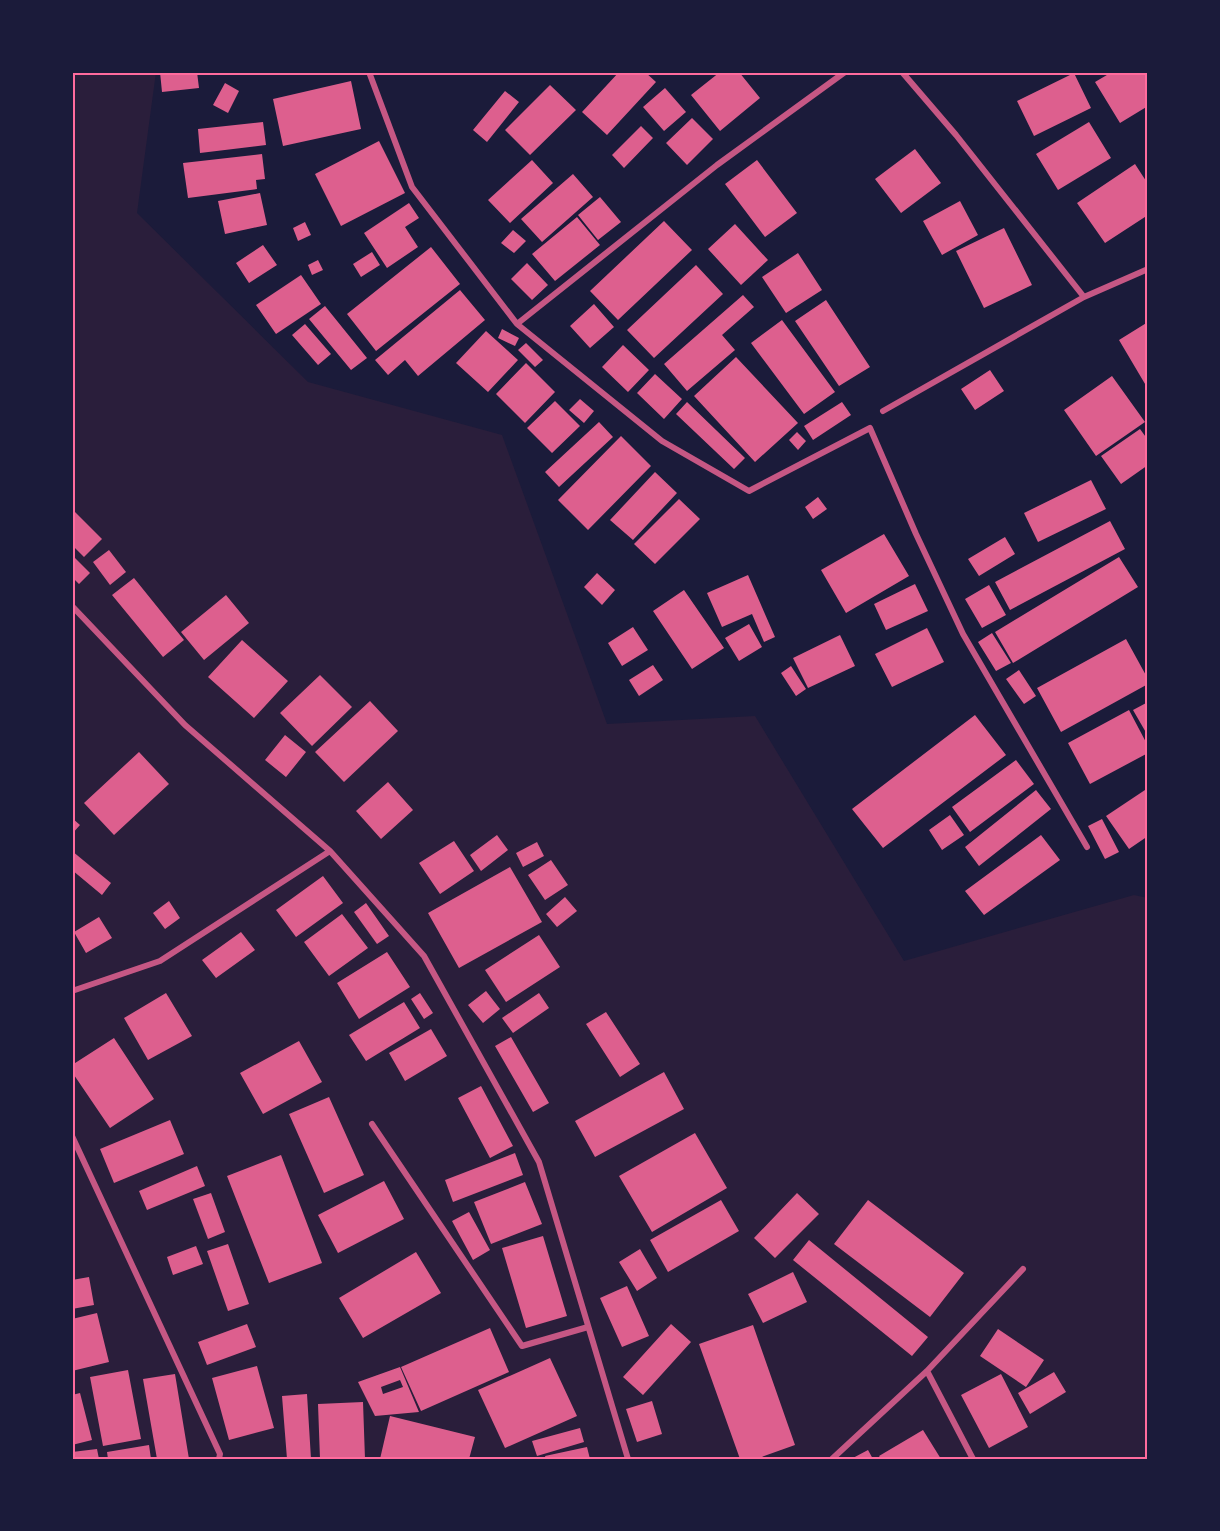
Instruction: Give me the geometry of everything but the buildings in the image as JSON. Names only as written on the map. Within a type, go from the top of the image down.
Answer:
[{"type":"street","points":[[369,72],[412,187],[516,324],[662,441],[749,491],[870,428],[963,634],[1087,847]]},
{"type":"street","points":[[516,324],[717,165],[845,72]]},
{"type":"street","points":[[902,72],[956,135],[1084,297]]},
{"type":"street","points":[[883,411],[1084,297],[1148,269]]},
{"type":"street","points":[[72,606],[185,725],[330,851],[424,956],[539,1162],[628,1459]]},
{"type":"street","points":[[72,991],[160,961],[330,851]]},
{"type":"street","points":[[372,1124],[522,1346],[588,1327]]},
{"type":"street","points":[[72,1136],[220,1454],[219,1459]]},
{"type":"street","points":[[832,1459],[927,1371],[1023,1269]]},
{"type":"street","points":[[927,1371],[973,1459]]},
{"type":"shaded area","points":[[72,72],[156,72],[137,213],[308,382],[502,435],[607,724],[755,716],[904,961],[1134,895],[1148,898],[1148,1459],[72,1459]]}]
